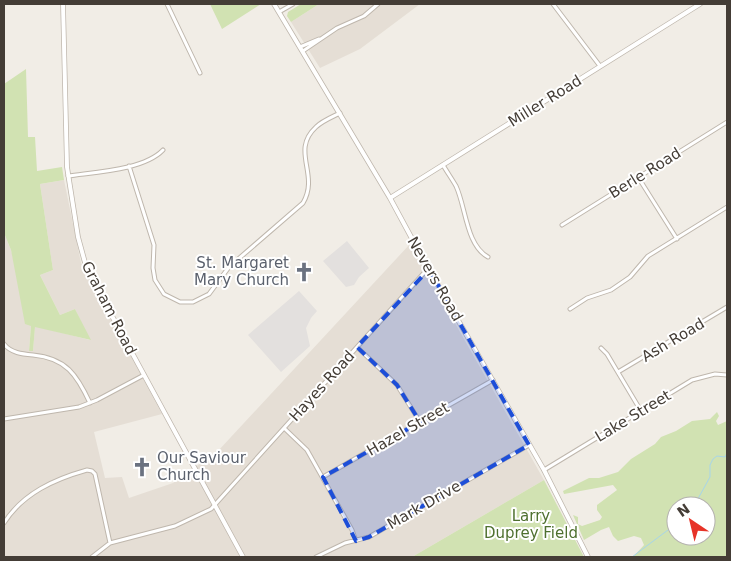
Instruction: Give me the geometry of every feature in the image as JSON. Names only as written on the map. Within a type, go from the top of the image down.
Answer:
[{"type":"street","name":"Graham Road","points":[[63,4],[65,150],[78,238],[87,270],[243,557]]},
{"type":"street","points":[[167,4],[200,73]]},
{"type":"street","name":"Nevers Road","points":[[274,4],[390,198],[544,470],[588,557]]},
{"type":"street","points":[[279,12],[293,4]]},
{"type":"street","points":[[302,49],[314,44],[337,28],[364,16],[378,4]]},
{"type":"street","points":[[553,4],[600,66]]},
{"type":"street","name":"Miller Road","points":[[390,198],[700,4]]},
{"type":"street","points":[[129,166],[154,245],[154,274],[157,285],[164,294],[174,300],[193,302],[209,294],[229,268],[303,203],[310,185],[304,151],[307,139],[314,128],[320,123],[340,112]]},
{"type":"street","name":"Berle Road","points":[[562,225],[727,122]]},
{"type":"street","points":[[68,176],[129,166],[157,156],[163,150]]},
{"type":"street","points":[[443,165],[456,186],[472,236],[480,253],[488,257]]},
{"type":"street","points":[[638,177],[677,238]]},
{"type":"street","points":[[570,309],[579,302],[611,290],[621,284],[648,256],[727,207]]},
{"type":"street","name":"Hayes Road","points":[[110,543],[175,526],[211,509],[356,347],[429,269]]},
{"type":"street","name":"Ash Road","points":[[618,372],[727,307]]},
{"type":"street","points":[[4,344],[13,352],[44,356],[66,366],[74,374],[90,403]]},
{"type":"street","points":[[356,347],[397,385],[420,422]]},
{"type":"street","points":[[601,348],[607,354],[641,411]]},
{"type":"street","name":"Lake Street","points":[[544,470],[692,380],[714,374],[727,375]]},
{"type":"street","points":[[4,420],[79,407],[144,375]]},
{"type":"street","name":"Hazel Street","points":[[323,477],[493,380]]},
{"type":"street","points":[[284,428],[307,450],[352,530],[356,541]]},
{"type":"street","name":"Mark Drive","points":[[316,557],[345,543],[369,537],[529,445]]},
{"type":"street","points":[[4,523],[16,507],[35,491],[69,475],[88,470],[92,471],[110,543],[92,557]]},
{"type":"highlighted area","points":[[429,269],[529,445],[369,537],[356,541],[323,477],[420,422],[397,385],[357,347]]},
{"type":"shaded area","points":[[319,4],[420,4],[360,49],[320,68],[291,22]]},
{"type":"shaded area","points":[[64,180],[81,263],[162,414],[94,432],[105,478],[122,477],[129,498],[173,483],[218,451],[410,244],[544,480],[412,557],[4,557],[4,233],[11,250],[31,326],[29,351],[33,351],[35,326],[90,340],[75,309],[60,315],[40,275],[53,270],[40,184]]},
{"type":"shaded area","points":[[347,241],[369,268],[359,277],[354,285],[346,287],[323,261]]},
{"type":"shaded area","points":[[299,291],[317,311],[306,328],[310,346],[281,372],[248,335]]},
{"type":"green space","points":[[210,4],[261,4],[222,29]]},
{"type":"green space","points":[[301,4],[319,4],[291,22],[287,16],[288,12]]},
{"type":"green space","points":[[26,69],[28,137],[35,137],[37,171],[62,167],[64,180],[40,184],[53,270],[40,275],[60,315],[75,309],[91,340],[35,327],[33,351],[29,351],[31,326],[25,324],[11,250],[4,233],[4,84]]},
{"type":"green space","points":[[717,412],[719,416],[716,421],[718,425],[727,421],[727,557],[633,557],[644,545],[641,538],[634,536],[618,541],[613,536],[609,527],[584,540],[573,515],[578,517],[578,524],[582,526],[600,520],[602,517],[597,510],[597,505],[617,490],[613,485],[564,494],[563,491],[589,478],[599,478],[618,472],[631,459],[655,444],[661,437],[676,431],[692,421],[710,419]]},
{"type":"green space","name":"Larry Duprey Field","points":[[544,480],[584,557],[412,557]]},
{"type":"waterway","points":[[700,496],[710,477],[710,465],[713,459],[717,456],[725,457],[727,453]]},
{"type":"waterway","points":[[632,557],[666,532]]},
{"type":"place","name":"St. Margaret Mary Church","points":[[304,272]]},
{"type":"place","name":"Our Saviour Church","points":[[142,467]]}]
